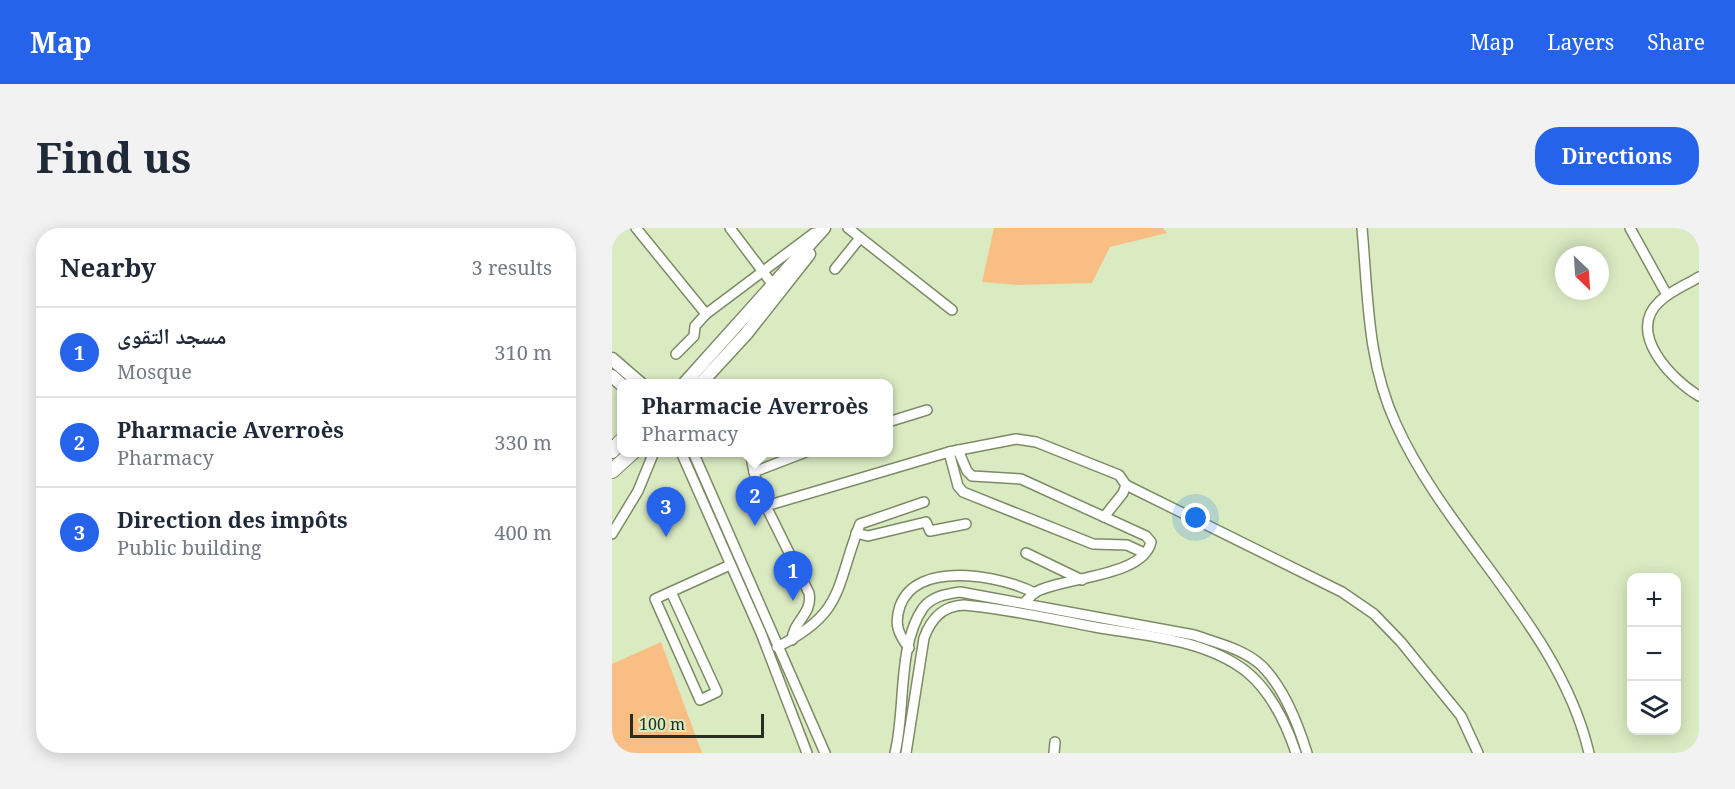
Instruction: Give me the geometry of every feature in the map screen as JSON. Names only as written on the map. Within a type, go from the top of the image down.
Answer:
[{"type":"highway","points":[[612,471],[628,457]]},
{"type":"main road","points":[[704,379],[824,228]]},
{"type":"main road","points":[[689,379],[776,289]]},
{"type":"main road","points":[[612,359],[635,379]]},
{"type":"street","points":[[636,228],[706,314]]},
{"type":"street","points":[[730,228],[776,289]]},
{"type":"street","points":[[676,354],[694,336],[695,326],[706,314],[824,228]]},
{"type":"street","points":[[848,228],[952,310]]},
{"type":"street","points":[[1362,228],[1372,354],[1379,382],[1396,425],[1418,466],[1532,631],[1564,687],[1589,753]]},
{"type":"street","points":[[1630,228],[1667,295]]},
{"type":"street","points":[[834,269],[860,238]]},
{"type":"street","points":[[1699,277],[1657,303],[1651,313],[1648,334],[1654,352],[1669,373],[1699,396]]},
{"type":"street","points":[[893,420],[927,410]]},
{"type":"street","points":[[766,506],[953,451],[1016,439],[1036,442],[1119,475],[1126,485],[1333,587],[1374,614],[1401,642],[1461,716],[1478,753]]},
{"type":"street","points":[[953,451],[972,476],[1021,479],[1146,536],[1150,542],[1144,553],[1128,565],[1035,593],[1024,603]]},
{"type":"street","points":[[953,451],[958,486],[963,492],[1093,544],[1127,545],[1144,553]]},
{"type":"street","points":[[612,534],[638,491],[652,457]]},
{"type":"street","points":[[683,457],[761,633],[807,753]]},
{"type":"street","points":[[695,457],[825,753]]},
{"type":"street","points":[[751,457],[766,506],[809,593],[808,610],[796,626],[792,640]]},
{"type":"street","points":[[754,472],[795,457]]},
{"type":"street","points":[[1104,517],[1123,494],[1126,485]]},
{"type":"street","points":[[777,647],[819,622],[831,607],[860,525],[924,502]]},
{"type":"street","points":[[856,533],[868,536],[926,522],[930,531],[966,524]]},
{"type":"street","points":[[1026,553],[1082,580]]},
{"type":"street","points":[[671,592],[717,692],[700,700],[656,600],[671,592],[730,565]]},
{"type":"street","points":[[909,648],[898,633],[897,617],[910,591],[925,583],[951,575],[996,577],[1035,593]]},
{"type":"street","points":[[895,753],[909,648],[923,608],[935,598],[960,592],[1194,635],[1245,654],[1262,666],[1282,694],[1307,753]]},
{"type":"street","points":[[906,753],[924,638],[929,625],[943,610],[964,605],[1181,642],[1223,658],[1247,672],[1266,692],[1284,721],[1296,753]]},
{"type":"street","points":[[1054,753],[1055,742]]},
{"type":"shaded area","points":[[994,228],[1163,228],[1167,233],[1110,247],[1092,283],[1018,285],[982,282]]},
{"type":"shaded area","points":[[661,642],[702,753],[612,753],[612,664]]},
{"type":"place","name":"Pharmacie Averroès","points":[[755,526]]},
{"type":"place","name":"Direction des impôts","points":[[666,537]]},
{"type":"place","name":"مسجد التقوى","points":[[793,601]]}]
